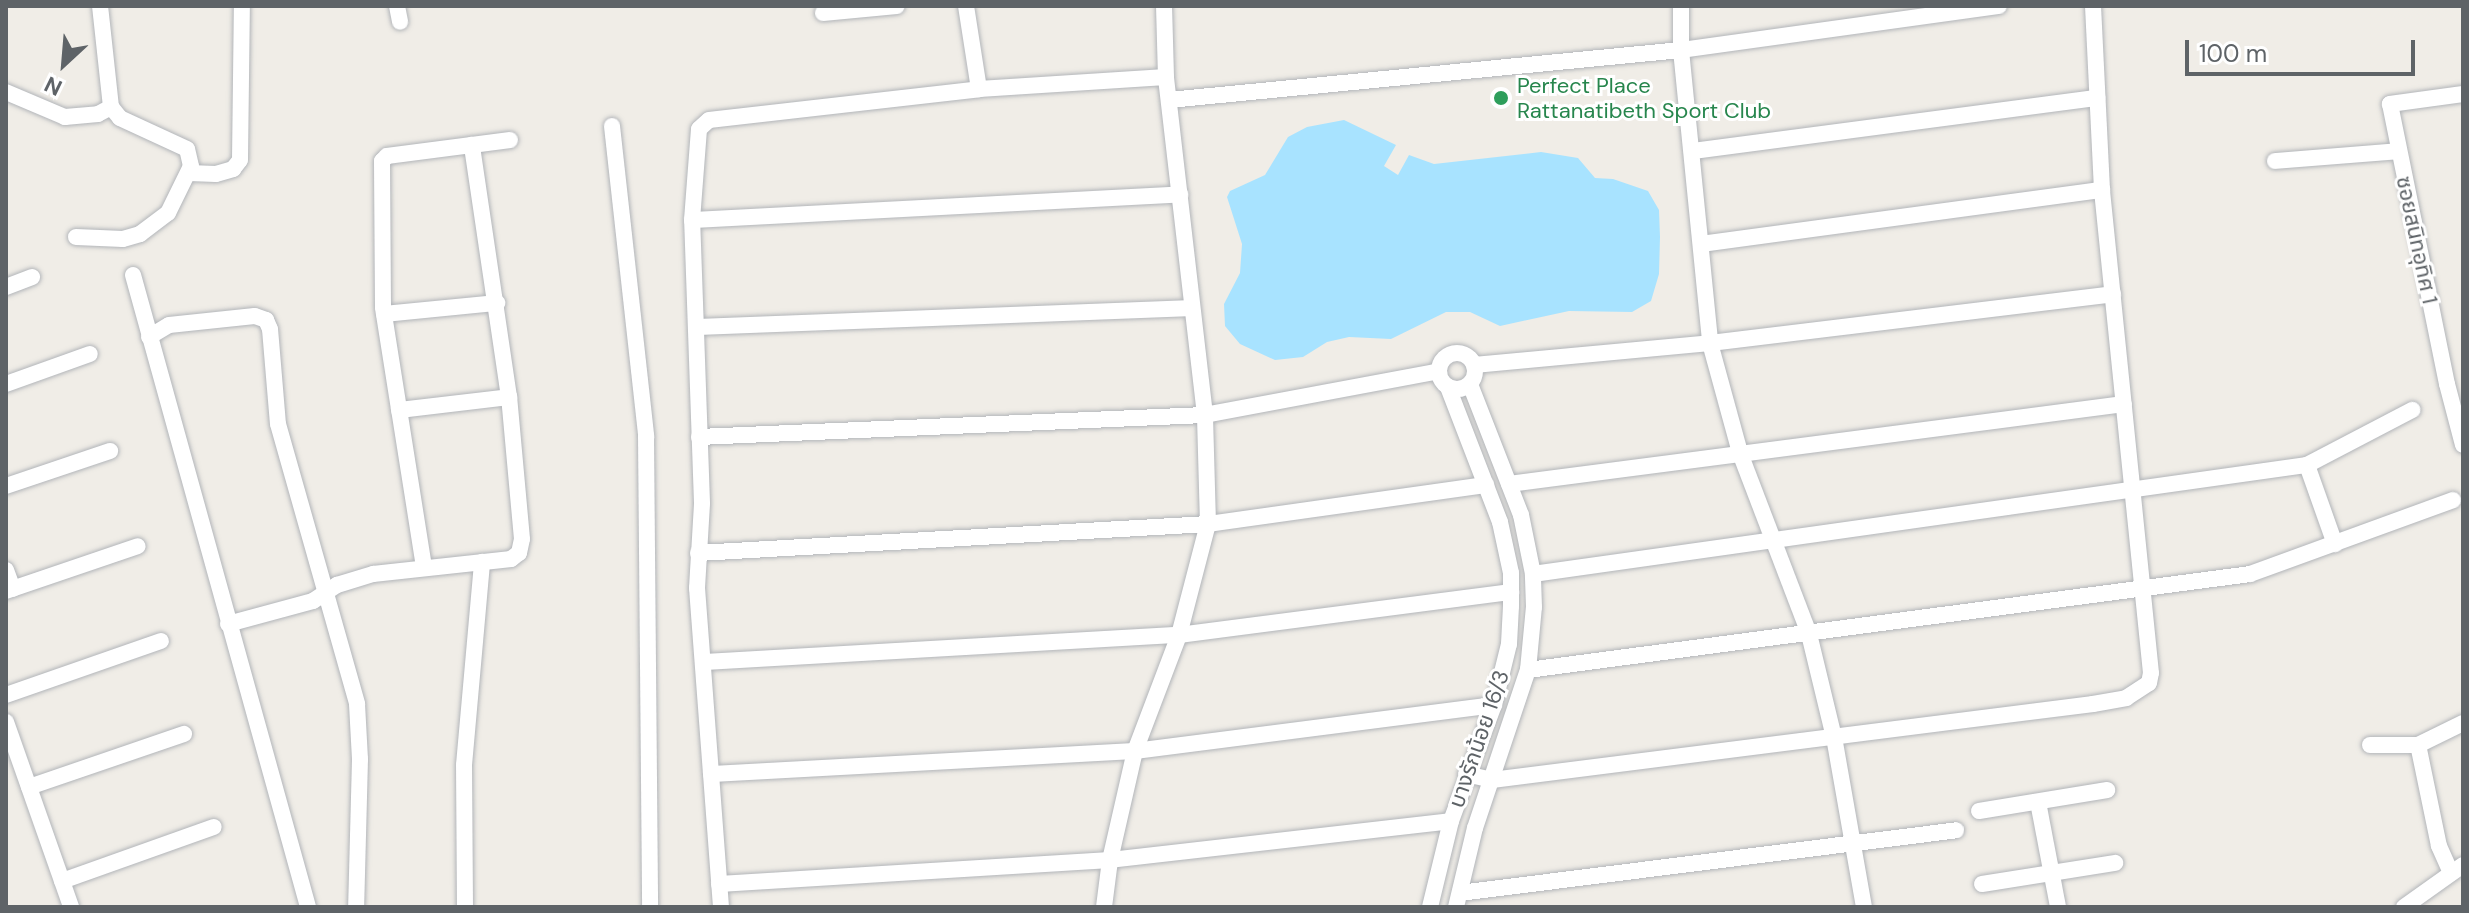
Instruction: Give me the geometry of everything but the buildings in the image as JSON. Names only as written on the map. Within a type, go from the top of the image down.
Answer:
[{"type":"street","points":[[76,237],[123,239],[140,234],[168,213],[189,173],[191,159],[187,149],[120,118],[111,107],[100,6]]},
{"type":"street","points":[[189,173],[216,174],[233,169],[240,160],[242,6]]},
{"type":"street","points":[[823,13],[897,6]]},
{"type":"street","points":[[966,6],[979,89]]},
{"type":"street","points":[[1104,907],[1110,860],[1135,751],[1179,635],[1208,524],[1205,415],[1166,77],[1164,6]]},
{"type":"street","points":[[1681,6],[1681,50],[1710,343],[1740,453],[1809,634],[1834,737],[1864,907]]},
{"type":"street","points":[[1169,100],[1681,50],[1999,6]]},
{"type":"street","points":[[1466,774],[1492,780],[1834,737],[2126,698],[2149,683],[2151,673],[2143,589],[2102,190],[2093,6]]},
{"type":"street","points":[[721,907],[698,553],[702,503],[699,327],[692,220],[699,129],[709,120],[979,89],[1166,77]]},
{"type":"street","points":[[6,92],[65,117],[98,114],[111,107]]},
{"type":"street","name":"ซอยสนิทอุทิศ 1","points":[[2463,94],[2390,104],[2463,445]]},
{"type":"street","points":[[1693,151],[2098,98]]},
{"type":"street","points":[[612,126],[646,436],[650,907]]},
{"type":"street","points":[[424,567],[384,314],[382,161],[387,156],[510,140]]},
{"type":"street","points":[[228,624],[313,601],[327,592],[373,574],[511,559],[519,553],[522,539],[509,397],[472,145]]},
{"type":"street","points":[[2275,161],[2399,151]]},
{"type":"street","points":[[1701,244],[2102,190]]},
{"type":"street","points":[[692,220],[1180,194]]},
{"type":"street","points":[[133,275],[308,907]]},
{"type":"street","points":[[6,287],[32,277]]},
{"type":"street","points":[[1474,365],[1710,343],[2113,294]]},
{"type":"street","points":[[384,314],[497,303]]},
{"type":"street","points":[[699,327],[1192,308]]},
{"type":"street","points":[[149,337],[169,325],[255,316],[266,320],[278,424],[357,704],[360,759],[356,907]]},
{"type":"street","points":[[6,384],[90,354]]},
{"type":"street","points":[[1470,384],[1459,390],[1448,387],[1439,371],[1443,360],[1451,354],[1468,356],[1474,365],[1470,384],[1473,400],[1521,515],[1533,574],[1532,648],[1528,670],[1475,828],[1458,900],[1956,830]]},
{"type":"street","points":[[699,437],[1205,415],[1439,371]]},
{"type":"street","name":"บางรักน้อย 16/3","points":[[1430,907],[1451,821],[1494,705],[1509,644],[1511,592],[1511,573],[1500,522],[1448,387]]},
{"type":"street","points":[[399,410],[509,397]]},
{"type":"street","points":[[1509,484],[2124,404]]},
{"type":"street","points":[[1533,574],[1774,543],[2307,465],[2412,410]]},
{"type":"street","points":[[6,486],[110,451]]},
{"type":"street","points":[[2307,465],[2335,544]]},
{"type":"street","points":[[698,553],[1208,524],[1486,485]]},
{"type":"street","points":[[1528,670],[2250,574],[2453,500]]},
{"type":"street","points":[[6,570],[9,590],[138,546]]},
{"type":"street","points":[[465,907],[464,765],[482,562]]},
{"type":"street","points":[[704,662],[1179,635],[1511,592]]},
{"type":"street","points":[[6,695],[161,641]]},
{"type":"street","points":[[711,774],[1135,751],[1494,705]]},
{"type":"street","points":[[6,722],[71,907]]},
{"type":"street","points":[[2370,745],[2418,745],[2462,723]]},
{"type":"street","points":[[29,787],[184,734]]},
{"type":"street","points":[[2404,907],[2457,869],[2439,846],[2418,745]]},
{"type":"street","points":[[1979,811],[2107,790]]},
{"type":"street","points":[[2038,802],[2058,907]]},
{"type":"street","points":[[719,884],[1110,860],[1451,821]]},
{"type":"street","points":[[62,881],[214,827]]},
{"type":"street","points":[[1982,884],[2115,863]]},
{"type":"water","points":[[1344,120],[1396,145],[1384,166],[1398,175],[1409,155],[1434,164],[1541,152],[1578,158],[1595,178],[1613,179],[1648,191],[1659,210],[1660,237],[1659,274],[1651,301],[1632,312],[1569,311],[1500,326],[1470,312],[1446,312],[1391,339],[1349,337],[1327,342],[1303,357],[1275,360],[1240,344],[1225,326],[1224,304],[1240,273],[1242,244],[1227,197],[1230,191],[1265,175],[1288,137],[1307,127]]},
{"type":"place","name":"Perfect Place Rattanatibeth Sport Club","points":[[1501,98]]}]
